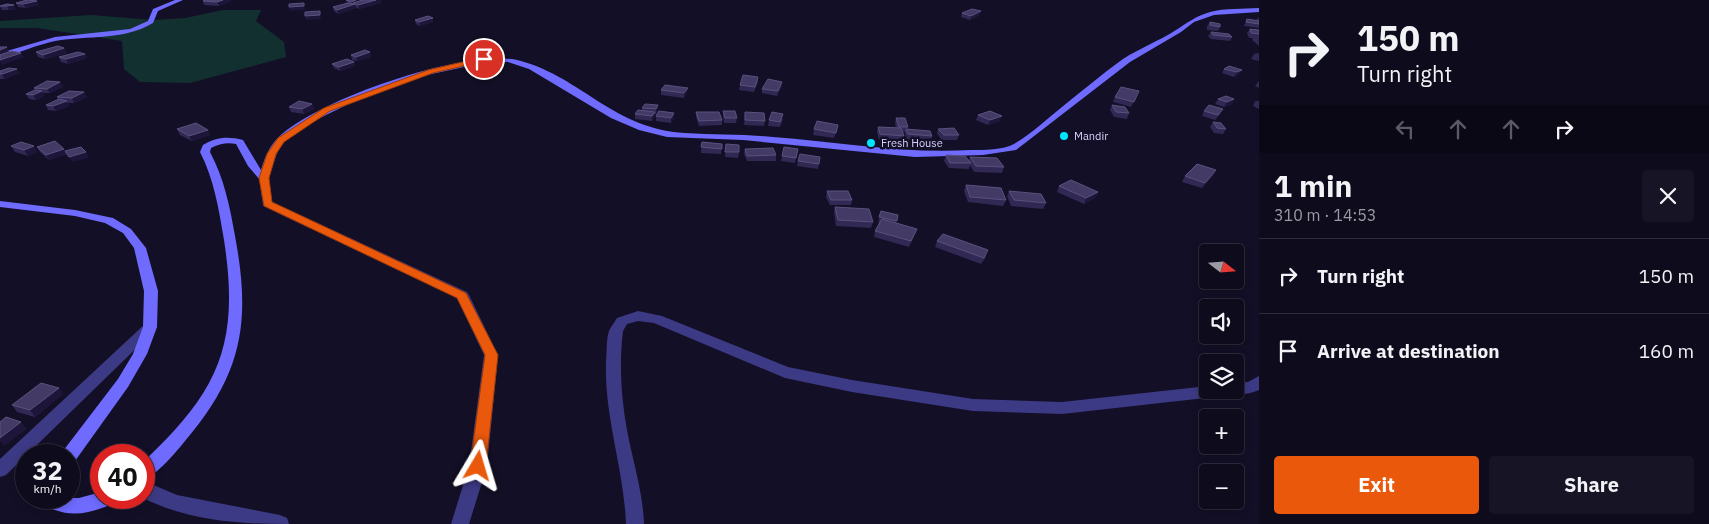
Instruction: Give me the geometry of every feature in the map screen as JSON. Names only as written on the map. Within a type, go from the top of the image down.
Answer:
[{"type":"main road","points":[[0,56],[52,40],[137,29],[151,22],[155,10],[180,0]]},
{"type":"main road","points":[[155,462],[180,438],[212,398],[230,359],[235,338],[237,278],[214,168],[205,152],[206,147],[223,140],[240,142],[246,150],[253,170],[264,178],[271,154],[281,140],[327,109],[431,71],[484,59],[507,59],[548,76],[607,113],[644,129],[663,133],[687,136],[743,137],[939,154],[997,152],[1016,147],[1127,60],[1192,21],[1213,13],[1259,10]]},
{"type":"main road","points":[[0,204],[75,213],[109,220],[127,231],[140,248],[150,291],[150,327],[140,354],[122,383],[78,444]]},
{"type":"street","points":[[264,178],[267,204],[462,295],[491,355],[478,466],[460,524]]},
{"type":"street","points":[[635,524],[634,501],[619,431],[614,385],[614,346],[616,331],[622,321],[638,316],[658,319],[785,372],[852,386],[973,405],[1062,408],[1199,393]]},
{"type":"street","points":[[0,470],[45,430],[150,327]]},
{"type":"street","points":[[1244,388],[1252,387],[1259,382]]},
{"type":"street","points":[[155,495],[198,510],[280,524]]},
{"type":"green space","points":[[223,10],[261,10],[256,21],[284,42],[286,57],[190,83],[140,82],[124,69],[122,41],[37,28],[0,28],[0,21],[91,15],[153,20],[185,18]]},
{"type":"building","points":[[27,0],[37,1],[23,4],[16,3]]},
{"type":"building","points":[[223,0],[217,2],[203,1]]},
{"type":"building","points":[[363,0],[376,0],[358,5],[353,3]]},
{"type":"building","points":[[304,3],[304,6],[289,7],[289,4]]},
{"type":"building","points":[[348,3],[355,4],[337,10],[333,7]]},
{"type":"building","points":[[972,9],[981,11],[971,16],[962,13]]},
{"type":"building","points":[[320,11],[320,15],[305,16],[305,12]]},
{"type":"building","points":[[428,16],[433,18],[419,22],[415,20]]},
{"type":"building","points":[[1247,19],[1259,21],[1259,24],[1246,22]]},
{"type":"building","points":[[1210,22],[1220,24],[1220,27],[1210,25]]},
{"type":"building","points":[[1250,29],[1259,30],[1259,34],[1251,33]]},
{"type":"building","points":[[1211,32],[1229,34],[1232,37],[1213,35]]},
{"type":"building","points":[[58,46],[64,48],[43,55],[36,52]]},
{"type":"building","points":[[365,50],[370,52],[356,57],[351,55]]},
{"type":"building","points":[[12,51],[21,53],[0,60],[0,55]]},
{"type":"building","points":[[78,52],[85,54],[66,59],[59,57]]},
{"type":"building","points":[[347,59],[354,62],[339,67],[332,64]]},
{"type":"building","points":[[1229,66],[1242,70],[1237,72],[1224,69]]},
{"type":"building","points":[[9,68],[17,69],[0,74],[0,71]]},
{"type":"building","points":[[743,75],[758,77],[755,87],[740,85]]},
{"type":"building","points":[[768,79],[782,82],[778,91],[762,89]]},
{"type":"building","points":[[47,81],[60,82],[47,89],[34,88]]},
{"type":"building","points":[[665,85],[688,88],[684,93],[661,90]]},
{"type":"building","points":[[1121,87],[1139,91],[1134,102],[1115,97]]},
{"type":"building","points":[[35,90],[42,91],[33,95],[26,94]]},
{"type":"building","points":[[69,91],[84,92],[72,98],[57,97]]},
{"type":"building","points":[[1226,96],[1234,99],[1227,102],[1218,99]]},
{"type":"building","points":[[59,99],[67,101],[53,106],[46,105]]},
{"type":"building","points":[[299,101],[312,104],[302,109],[289,107]]},
{"type":"building","points":[[645,104],[658,105],[656,109],[642,108]]},
{"type":"building","points":[[1112,105],[1125,107],[1129,113],[1116,112]]},
{"type":"building","points":[[1209,105],[1223,109],[1218,115],[1204,111]]},
{"type":"building","points":[[638,110],[655,112],[652,116],[635,114]]},
{"type":"building","points":[[659,111],[674,113],[671,118],[656,116]]},
{"type":"building","points":[[723,111],[735,111],[737,118],[725,118]]},
{"type":"building","points":[[990,111],[1002,116],[990,120],[978,115]]},
{"type":"building","points":[[696,112],[719,112],[722,120],[699,121]]},
{"type":"building","points":[[745,112],[764,113],[765,121],[745,120]]},
{"type":"building","points":[[772,112],[783,114],[780,122],[769,120]]},
{"type":"building","points":[[896,118],[905,118],[908,127],[899,127]]},
{"type":"building","points":[[817,121],[838,125],[836,133],[814,129]]},
{"type":"building","points":[[1213,122],[1221,123],[1226,129],[1217,128]]},
{"type":"building","points":[[196,123],[208,130],[189,136],[177,129]]},
{"type":"building","points":[[878,127],[901,128],[904,136],[880,134]]},
{"type":"building","points":[[954,128],[959,135],[944,135],[938,129]]},
{"type":"building","points":[[906,129],[930,131],[932,136],[908,134]]},
{"type":"building","points":[[55,141],[64,149],[46,155],[37,147]]},
{"type":"building","points":[[21,142],[34,146],[24,150],[11,146]]},
{"type":"building","points":[[702,142],[722,144],[722,149],[701,147]]},
{"type":"building","points":[[726,144],[739,145],[739,152],[725,152]]},
{"type":"building","points":[[81,147],[86,152],[69,157],[65,151]]},
{"type":"building","points":[[784,147],[798,149],[796,158],[782,156]]},
{"type":"building","points":[[773,148],[776,155],[747,156],[745,149]]},
{"type":"building","points":[[800,154],[820,157],[819,164],[798,161]]},
{"type":"building","points":[[946,155],[965,156],[971,163],[950,163]]},
{"type":"building","points":[[970,157],[997,158],[1004,167],[976,166]]},
{"type":"building","points":[[1197,164],[1216,170],[1205,183],[1185,176]]},
{"type":"building","points":[[1071,180],[1098,192],[1086,198],[1059,186]]},
{"type":"building","points":[[966,185],[1001,188],[1006,200],[970,197]]},
{"type":"building","points":[[827,191],[848,191],[852,200],[831,200]]},
{"type":"building","points":[[1009,191],[1041,194],[1046,203],[1014,200]]},
{"type":"building","points":[[835,207],[869,209],[873,222],[838,220]]},
{"type":"building","points":[[881,211],[898,215],[897,221],[879,217]]},
{"type":"building","points":[[882,219],[917,229],[911,241],[875,231]]},
{"type":"building","points":[[943,234],[988,250],[984,258],[937,241]]},
{"type":"building","points":[[41,383],[59,388],[30,410],[12,405]]},
{"type":"building","points":[[6,417],[21,422],[0,438],[0,422]]},
{"type":"place","name":"Mandir","points":[[1064,136]]},
{"type":"place","name":"Fresh House","points":[[871,143]]},
{"type":"route","points":[[478,466],[491,355],[462,295],[267,204],[264,178],[271,154],[281,140],[299,126],[327,109],[431,71],[484,59]]}]
